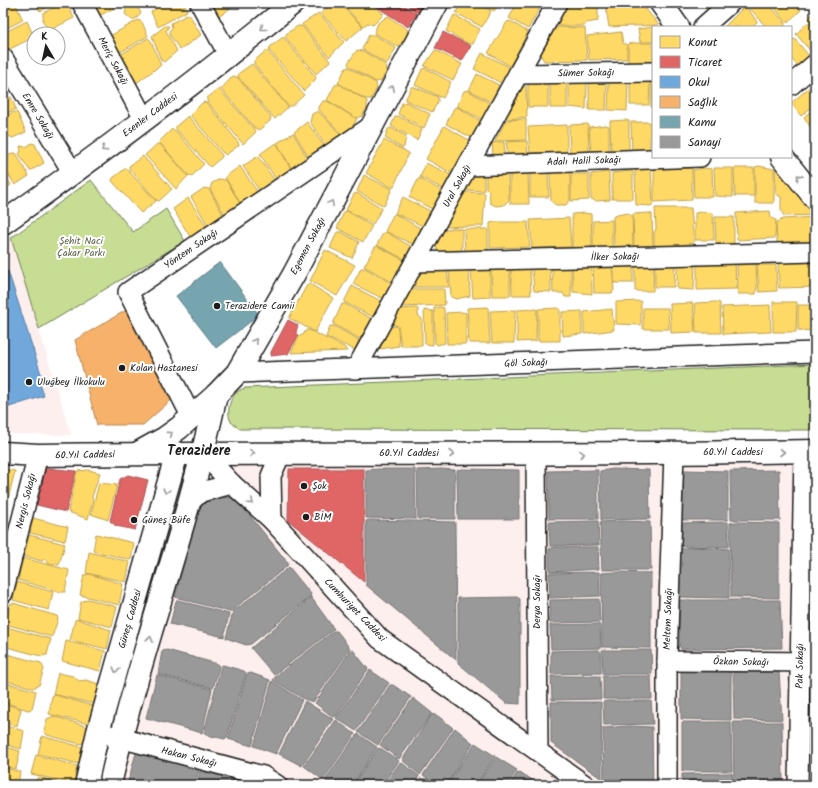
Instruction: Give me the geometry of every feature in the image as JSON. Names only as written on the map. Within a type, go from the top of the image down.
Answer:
[{"type":"main road","name":"Esenler Caddesi","points":[[3,223],[73,173],[228,56],[293,3]]},
{"type":"main road","name":"Egemen Sokağı","points":[[136,454],[165,438],[216,395],[237,373],[294,274],[370,127],[437,3]]},
{"type":"main road","points":[[661,3],[677,26]]},
{"type":"main road","points":[[783,158],[815,198]]},
{"type":"main road","points":[[110,785],[120,739],[204,454],[216,395]]},
{"type":"main road","name":"60.Yıl Caddesi","points":[[3,453],[38,456],[281,453],[536,454],[809,451]]},
{"type":"main road","name":"Güneş Caddesi","points":[[86,785],[98,732],[177,454]]},
{"type":"street","name":"Meriç Sokağı","points":[[82,3],[144,119]]},
{"type":"street","points":[[200,3],[228,56]]},
{"type":"street","name":"Ural Sokağı","points":[[356,369],[520,74],[557,3]]},
{"type":"street","points":[[704,26],[730,3]]},
{"type":"street","name":"Emre Sokağı","points":[[3,58],[73,173]]},
{"type":"street","points":[[792,84],[815,64]]},
{"type":"street","name":"Sümer Sokağı","points":[[520,74],[652,72]]},
{"type":"street","name":"Yöntem Sokağı","points":[[191,416],[128,292],[370,127]]},
{"type":"street","name":"Adalı Halil Sokağı","points":[[468,166],[674,158]]},
{"type":"street","name":"İlker Sokağı","points":[[415,262],[815,252]]},
{"type":"street","name":"Göl Sokağı","points":[[237,373],[815,352]]},
{"type":"street","name":"Pak Sokağı","points":[[798,785],[808,662],[809,451]]},
{"type":"street","points":[[272,520],[271,476],[281,453]]},
{"type":"street","name":"Meltem Sokağı","points":[[667,785],[667,661],[674,453]]},
{"type":"street","name":"Cumhuriyet Caddesi","points":[[204,454],[232,484],[272,520],[380,638],[585,785]]},
{"type":"street","name":"Derya Sokağı","points":[[536,454],[538,751]]},
{"type":"street","name":"Nergis Sokağı","points":[[4,589],[38,456]]},
{"type":"street","points":[[191,501],[201,492],[232,484]]},
{"type":"street","name":"Özkan Sokağı","points":[[667,661],[808,662]]},
{"type":"street","name":"Hakan Sokağı","points":[[98,732],[267,782]]},
{"type":"shaded area","name":"Uluğbey İlkokulu","points":[[11,238],[71,435],[3,434],[3,243]]},
{"type":"shaded area","points":[[815,457],[815,785],[118,785],[130,730],[218,462]]},
{"type":"green space","name":"Şehit Naci Çakar Parkı","points":[[91,180],[133,232],[166,209],[185,241],[39,329],[11,238]]},
{"type":"green space","points":[[815,364],[815,430],[240,429],[231,422],[229,417],[230,402],[236,393],[245,388]]},
{"type":"building: Konut","points":[[36,3],[58,3],[40,11]]},
{"type":"building: Konut","points":[[63,3],[67,3],[74,18],[58,26],[46,26],[43,21],[43,13]]},
{"type":"building: Konut","points":[[91,3],[123,3],[99,16]]},
{"type":"building: Konut","points":[[126,3],[135,3],[141,13],[137,18],[132,20],[125,14],[126,11],[124,5]]},
{"type":"building: Konut","points":[[165,3],[184,3],[187,11],[158,27],[151,12]]},
{"type":"building: Konut","points":[[207,3],[236,3],[223,14],[216,17]]},
{"type":"building: Konut","points":[[333,3],[339,3],[363,27],[346,41],[321,13]]},
{"type":"building: Konut","points":[[341,3],[369,3],[383,13],[383,15],[373,25],[368,23],[363,26]]},
{"type":"building: Konut","points":[[461,3],[477,3],[491,11],[482,27],[456,13]]},
{"type":"building: Konut","points":[[479,3],[500,3],[494,11]]},
{"type":"building: Konut","points":[[517,3],[543,3],[528,29],[509,18]]},
{"type":"building: Konut","points":[[568,3],[598,3],[598,21],[586,23],[584,26],[557,26]]},
{"type":"building: Konut","points":[[605,3],[641,3],[659,25],[609,27]]},
{"type":"building: Konut","points":[[702,3],[723,3],[710,14]]},
{"type":"building: Konut","points":[[749,3],[768,3],[785,23],[785,25],[765,26],[748,6]]},
{"type":"building: Konut","points":[[771,3],[795,3],[801,10],[788,22],[786,22]]},
{"type":"building: Konut","points":[[12,4],[16,5],[23,20],[3,30],[3,9]]},
{"type":"building: Konut","points":[[744,7],[749,10],[757,22],[753,26],[725,26]]},
{"type":"building: Konut","points":[[815,9],[815,26],[809,19]]},
{"type":"building: Konut","points":[[319,13],[344,42],[329,57],[302,24]]},
{"type":"building: Konut","points":[[189,14],[201,35],[180,50],[170,35],[169,31],[172,28],[171,23]]},
{"type":"building: Konut","points":[[454,15],[480,29],[473,44],[469,44],[446,31]]},
{"type":"building: Konut","points":[[388,16],[408,30],[406,37],[398,47],[374,33],[378,23]]},
{"type":"building: Konut","points":[[138,20],[142,22],[148,36],[119,53],[110,36]]},
{"type":"building: Konut","points":[[27,21],[29,26],[26,26],[26,41],[8,50],[3,42],[3,33]]},
{"type":"building: Konut","points":[[510,21],[528,32],[510,66],[488,53],[507,22]]},
{"type":"building: Konut","points":[[807,23],[810,23],[815,28],[815,51],[812,53],[796,34]]},
{"type":"building: Konut","points":[[165,26],[169,26],[166,31],[177,51],[164,62],[161,60],[152,36]]},
{"type":"building: Konut","points":[[298,26],[302,26],[330,61],[316,74],[285,37],[287,33]]},
{"type":"building: Konut","points":[[558,27],[585,28],[587,60],[544,61],[540,54],[554,29]]},
{"type":"building: Konut","points":[[652,27],[652,42],[640,42],[638,29]]},
{"type":"building: Konut","points":[[621,32],[623,43],[627,45],[627,59],[589,60],[587,36]]},
{"type":"building: Konut","points":[[369,35],[375,35],[396,48],[387,64],[362,49]]},
{"type":"building: Konut","points":[[283,37],[316,77],[304,91],[269,50],[270,47]]},
{"type":"building: Konut","points":[[148,38],[151,41],[161,65],[135,84],[120,55]]},
{"type":"building: Konut","points":[[795,39],[810,57],[798,67],[792,59],[792,40]]},
{"type":"building: Konut","points":[[652,43],[652,64],[628,63],[628,44]]},
{"type":"building: Konut","points":[[267,50],[304,95],[292,106],[288,106],[254,64],[254,61]]},
{"type":"building: Konut","points":[[357,50],[363,51],[386,65],[387,71],[381,81],[376,82],[349,66],[348,63]]},
{"type":"building: Konut","points":[[435,50],[462,64],[453,80],[424,66]]},
{"type":"building: Konut","points":[[482,53],[511,68],[503,84],[474,69]]},
{"type":"building: Konut","points":[[252,64],[288,107],[275,119],[238,77],[239,73]]},
{"type":"building: Konut","points":[[348,67],[376,83],[377,88],[371,99],[365,99],[338,83],[345,69]]},
{"type":"building: Konut","points":[[425,68],[451,82],[443,98],[415,85],[422,69]]},
{"type":"building: Konut","points":[[477,74],[499,85],[491,102],[469,90]]},
{"type":"building: Konut","points":[[233,76],[237,77],[271,117],[270,121],[259,130],[255,128],[221,89]]},
{"type":"building: Konut","points":[[589,80],[607,81],[606,110],[589,110]]},
{"type":"building: Konut","points":[[628,80],[627,111],[608,110],[609,81]]},
{"type":"building: Konut","points":[[569,81],[587,81],[586,109],[569,107]]},
{"type":"building: Konut","points":[[645,81],[650,83],[649,105],[630,105],[630,82]]},
{"type":"building: Konut","points":[[651,82],[652,82],[652,107]]},
{"type":"building: Konut","points":[[528,83],[548,84],[548,107],[528,107]]},
{"type":"building: Konut","points":[[550,83],[567,83],[567,108],[550,108]]},
{"type":"building: Konut","points":[[339,84],[367,101],[367,108],[362,116],[356,118],[327,100],[335,85]]},
{"type":"building: Konut","points":[[412,86],[438,97],[438,102],[432,112],[405,100]]},
{"type":"building: Konut","points":[[524,86],[526,86],[527,117],[508,119],[506,117],[510,105]]},
{"type":"building: Konut","points":[[811,86],[815,89],[815,104],[801,116],[792,102]]},
{"type":"building: Konut","points":[[219,89],[256,131],[243,144],[207,101],[207,98]]},
{"type":"building: Konut","points":[[467,90],[491,104],[483,120],[457,106],[464,91]]},
{"type":"building: Konut","points":[[11,97],[16,109],[3,115],[3,99]]},
{"type":"building: Konut","points":[[323,101],[327,101],[357,119],[347,137],[344,137],[319,110],[319,107]]},
{"type":"building: Konut","points":[[203,102],[207,103],[238,142],[239,145],[226,155],[190,115]]},
{"type":"building: Konut","points":[[406,102],[430,114],[424,128],[398,114],[402,103]]},
{"type":"building: Konut","points":[[457,107],[481,121],[472,138],[446,124],[454,108]]},
{"type":"building: Konut","points":[[815,107],[815,133],[814,133],[804,117]]},
{"type":"building: Konut","points":[[318,111],[346,140],[329,151],[310,122],[312,114]]},
{"type":"building: Konut","points":[[17,112],[26,132],[12,138],[9,136],[3,138],[3,117]]},
{"type":"building: Konut","points":[[188,116],[222,155],[222,157],[210,167],[176,129],[176,126]]},
{"type":"building: Konut","points":[[398,116],[422,129],[417,140],[391,126],[395,117]]},
{"type":"building: Konut","points":[[526,119],[526,140],[495,141],[506,120]]},
{"type":"building: Konut","points":[[610,121],[629,121],[629,153],[611,153]]},
{"type":"building: Konut","points":[[307,122],[329,153],[312,163],[294,132]]},
{"type":"building: Konut","points":[[631,122],[650,122],[650,152],[632,152]]},
{"type":"building: Konut","points":[[588,124],[589,154],[570,154],[569,125]]},
{"type":"building: Konut","points":[[567,125],[567,152],[530,153],[528,127]]},
{"type":"building: Konut","points":[[444,126],[471,141],[453,174],[426,159]]},
{"type":"building: Konut","points":[[609,126],[609,154],[591,154],[589,127]]},
{"type":"building: Konut","points":[[391,128],[406,136],[404,147],[402,148],[385,138],[388,129]]},
{"type":"building: Konut","points":[[172,129],[176,131],[204,164],[192,176],[188,175],[159,142]]},
{"type":"building: Konut","points":[[293,133],[311,164],[294,173],[277,143]]},
{"type":"building: Konut","points":[[384,140],[409,153],[393,188],[366,173]]},
{"type":"building: Konut","points":[[527,141],[528,155],[508,157],[506,142]]},
{"type":"building: Konut","points":[[504,142],[505,157],[493,157],[492,143]]},
{"type":"building: Konut","points":[[32,143],[35,144],[44,163],[30,171],[19,154],[21,151],[20,146],[26,147]]},
{"type":"building: Konut","points":[[157,144],[160,144],[188,176],[176,189],[145,155]]},
{"type":"building: Konut","points":[[274,144],[277,144],[294,175],[279,184],[260,154]]},
{"type":"building: Konut","points":[[13,153],[16,153],[29,176],[15,185],[3,166],[3,159]]},
{"type":"building: Konut","points":[[143,156],[172,189],[159,201],[156,200],[129,168],[129,166]]},
{"type":"building: Konut","points":[[258,156],[277,184],[262,195],[243,166]]},
{"type":"building: Konut","points":[[426,163],[451,175],[445,190],[420,177]]},
{"type":"building: Konut","points":[[240,166],[260,196],[242,206],[225,177]]},
{"type":"building: Konut","points":[[759,166],[774,169],[774,203],[755,203],[755,167]]},
{"type":"building: Konut","points":[[775,167],[777,167],[805,199],[815,212],[815,215],[784,216],[781,210],[781,197],[776,194]]},
{"type":"building: Konut","points":[[126,168],[156,201],[141,213],[112,181],[113,178]]},
{"type":"building: Konut","points":[[692,168],[692,200],[654,202],[654,169]]},
{"type":"building: Konut","points":[[704,168],[712,169],[713,197],[694,197],[693,170]]},
{"type":"building: Konut","points":[[714,168],[733,168],[733,197],[715,196]]},
{"type":"building: Konut","points":[[734,168],[754,168],[754,196],[735,196]]},
{"type":"building: Konut","points":[[651,169],[653,204],[651,206],[636,205],[635,170]]},
{"type":"building: Konut","points":[[3,170],[11,185],[3,190]]},
{"type":"building: Konut","points":[[559,171],[570,172],[570,200],[566,205],[556,205],[551,201],[550,173]]},
{"type":"building: Konut","points":[[632,171],[633,199],[612,199],[612,173]]},
{"type":"building: Konut","points":[[518,172],[528,173],[529,204],[510,204],[510,174]]},
{"type":"building: Konut","points":[[548,172],[549,197],[530,197],[530,173]]},
{"type":"building: Konut","points":[[609,172],[610,200],[596,201],[591,199],[591,174]]},
{"type":"building: Konut","points":[[508,174],[509,200],[504,205],[496,206],[490,203],[489,192],[486,189],[486,175]]},
{"type":"building: Konut","points":[[571,174],[589,174],[589,200],[571,201]]},
{"type":"building: Konut","points":[[364,175],[392,189],[384,206],[357,191]]},
{"type":"building: Konut","points":[[471,175],[484,175],[484,191],[464,190]]},
{"type":"building: Konut","points":[[419,178],[444,192],[434,210],[409,197]]},
{"type":"building: Konut","points":[[220,179],[226,180],[241,205],[225,215],[210,189],[212,183]]},
{"type":"building: Konut","points":[[204,188],[209,189],[224,216],[209,227],[191,197]]},
{"type":"building: Konut","points":[[357,193],[382,208],[373,224],[346,210],[354,194]]},
{"type":"building: Konut","points":[[461,193],[485,193],[483,226],[442,227]]},
{"type":"building: Konut","points":[[403,197],[432,212],[425,227],[395,213]]},
{"type":"building: Konut","points":[[188,198],[207,227],[191,237],[173,209]]},
{"type":"building: Konut","points":[[655,208],[691,208],[694,243],[670,246],[654,245],[654,232],[656,229]]},
{"type":"building: Konut","points":[[347,211],[372,226],[363,242],[337,228],[344,212]]},
{"type":"building: Konut","points":[[770,211],[771,218],[776,220],[775,238],[737,240],[736,213]]},
{"type":"building: Konut","points":[[627,213],[632,216],[632,247],[614,247],[613,217]]},
{"type":"building: Konut","points":[[695,213],[713,213],[714,240],[695,240]]},
{"type":"building: Konut","points":[[395,214],[422,229],[414,245],[385,231],[393,215]]},
{"type":"building: Konut","points":[[572,214],[591,214],[591,248],[574,249],[572,248]]},
{"type":"building: Konut","points":[[633,214],[652,214],[653,245],[652,247],[634,247]]},
{"type":"building: Konut","points":[[715,217],[734,217],[734,244],[716,244]]},
{"type":"building: Konut","points":[[815,217],[815,243],[777,243],[776,223],[783,219]]},
{"type":"building: Konut","points":[[569,218],[571,247],[532,248],[530,220]]},
{"type":"building: Konut","points":[[612,220],[612,248],[593,247],[593,221]]},
{"type":"building: Konut","points":[[528,222],[530,247],[490,248],[490,223]]},
{"type":"building: Konut","points":[[453,228],[462,229],[462,252],[440,252],[437,250],[436,246],[444,230]]},
{"type":"building: Konut","points":[[464,229],[488,229],[488,252],[465,253]]},
{"type":"building: Konut","points":[[337,232],[341,232],[359,242],[352,258],[330,248]]},
{"type":"building: Konut","points":[[386,232],[412,247],[406,258],[404,259],[377,245],[383,233]]},
{"type":"building: Konut","points":[[377,246],[404,260],[393,281],[390,281],[364,266]]},
{"type":"building: Konut","points":[[325,250],[355,265],[337,296],[310,281]]},
{"type":"building: Konut","points":[[815,258],[815,287],[779,288],[778,259]]},
{"type":"building: Konut","points":[[735,260],[736,289],[697,290],[697,261]]},
{"type":"building: Konut","points":[[675,261],[674,287],[655,287],[655,262]]},
{"type":"building: Konut","points":[[677,261],[695,261],[694,290],[677,289]]},
{"type":"building: Konut","points":[[654,262],[653,291],[635,291],[635,263]]},
{"type":"building: Konut","points":[[760,262],[762,265],[776,265],[777,291],[759,292],[757,263]]},
{"type":"building: Konut","points":[[591,264],[592,294],[573,292],[572,265]]},
{"type":"building: Konut","points":[[614,264],[633,264],[633,283],[614,283]]},
{"type":"building: Konut","points":[[756,264],[756,294],[738,294],[737,265]]},
{"type":"building: Konut","points":[[550,265],[551,292],[534,291],[532,267]]},
{"type":"building: Konut","points":[[552,265],[571,265],[571,297],[565,297],[563,293],[553,293]]},
{"type":"building: Konut","points":[[593,266],[612,266],[614,290],[612,293],[594,293]]},
{"type":"building: Konut","points":[[361,268],[365,268],[391,283],[384,299],[353,284]]},
{"type":"building: Konut","points":[[419,269],[447,269],[449,287],[412,287]]},
{"type":"building: Konut","points":[[449,269],[469,270],[470,296],[456,299],[451,297]]},
{"type":"building: Konut","points":[[485,269],[490,270],[490,297],[473,298],[471,271]]},
{"type":"building: Konut","points":[[497,269],[510,270],[510,296],[492,296],[491,271]]},
{"type":"building: Konut","points":[[530,269],[531,295],[512,295],[511,270]]},
{"type":"building: Konut","points":[[310,284],[333,298],[315,332],[289,318],[307,285]]},
{"type":"building: Konut","points":[[352,286],[381,301],[373,317],[344,302]]},
{"type":"building: Konut","points":[[410,289],[444,289],[445,305],[401,307]]},
{"type":"building: Konut","points":[[641,301],[641,325],[616,324],[616,302]]},
{"type":"building: Konut","points":[[773,302],[797,302],[796,332],[773,332]]},
{"type":"building: Konut","points":[[693,303],[695,332],[671,333],[670,304]]},
{"type":"building: Konut","points":[[695,303],[720,303],[721,333],[696,333]]},
{"type":"building: Konut","points":[[342,304],[345,304],[372,319],[360,339],[333,324]]},
{"type":"building: Konut","points":[[770,305],[771,332],[723,334],[722,307]]},
{"type":"building: Konut","points":[[798,305],[815,305],[815,331],[798,330]]},
{"type":"building: Konut","points":[[488,307],[490,343],[469,343],[467,308]]},
{"type":"building: Konut","points":[[434,308],[444,308],[445,343],[437,345],[435,343]]},
{"type":"building: Konut","points":[[643,308],[668,308],[669,329],[643,329]]},
{"type":"building: Konut","points":[[399,309],[418,309],[418,315],[422,319],[422,346],[401,346],[398,326],[391,324]]},
{"type":"building: Konut","points":[[537,309],[536,341],[517,342],[517,310]]},
{"type":"building: Konut","points":[[538,309],[560,309],[560,341],[538,341]]},
{"type":"building: Konut","points":[[612,309],[614,330],[584,334],[584,312]]},
{"type":"building: Konut","points":[[424,310],[433,311],[433,345],[425,344]]},
{"type":"building: Konut","points":[[515,310],[514,343],[492,343],[490,311]]},
{"type":"building: Konut","points":[[582,311],[582,334],[563,336],[562,312]]},
{"type":"building: Konut","points":[[446,313],[466,313],[466,344],[447,344]]},
{"type":"building: Konut","points":[[330,326],[334,326],[359,340],[355,350],[326,337]]},
{"type":"building: Konut","points":[[396,326],[398,328],[399,346],[380,349],[389,327]]},
{"type":"building: Konut","points":[[306,330],[309,330],[344,347],[347,351],[291,353],[299,336],[303,335]]},
{"type":"building: Konut","points":[[3,469],[15,471],[3,519]]},
{"type":"building: Konut","points":[[89,470],[100,473],[92,497],[93,500],[88,519],[68,512],[77,471]]},
{"type":"building: Konut","points":[[99,483],[117,485],[108,520],[91,514]]},
{"type":"building: Konut","points":[[33,518],[68,527],[65,541],[30,533]]},
{"type":"building: Konut","points":[[96,534],[134,543],[131,560],[93,551]]},
{"type":"building: Konut","points":[[29,535],[65,544],[59,565],[49,564],[45,559],[42,561],[24,556]]},
{"type":"building: Konut","points":[[89,552],[130,562],[126,582],[86,573]]},
{"type":"building: Konut","points":[[23,558],[69,570],[65,592],[60,592],[18,580]]},
{"type":"building: Konut","points":[[89,574],[123,584],[119,605],[80,595],[84,575]]},
{"type":"building: Konut","points":[[17,582],[53,592],[49,610],[13,600]]},
{"type":"building: Konut","points":[[88,599],[117,607],[112,627],[78,618],[81,602]]},
{"type":"building: Konut","points":[[13,603],[57,616],[58,619],[52,637],[5,624],[10,604]]},
{"type":"building: Konut","points":[[77,619],[111,630],[107,649],[70,640],[75,620]]},
{"type":"building: Konut","points":[[6,627],[51,639],[47,655],[41,656],[3,646]]},
{"type":"building: Konut","points":[[66,641],[105,651],[100,671],[62,661]]},
{"type":"building: Konut","points":[[3,653],[41,663],[44,669],[39,685],[33,688],[3,680]]},
{"type":"building: Konut","points":[[58,673],[73,676],[79,681],[86,680],[99,684],[94,704],[53,694]]},
{"type":"building: Konut","points":[[3,682],[36,691],[32,709],[28,710],[3,702]]},
{"type":"building: Konut","points":[[55,695],[93,706],[89,724],[49,714],[52,696]]},
{"type":"building: Konut","points":[[3,703],[21,709],[17,726],[3,723]]},
{"type":"building: Konut","points":[[53,716],[86,726],[88,731],[85,742],[80,744],[47,735],[44,731],[47,719]]},
{"type":"building: Konut","points":[[3,725],[24,731],[21,749],[3,744]]},
{"type":"building: Konut","points":[[42,736],[82,747],[79,764],[38,754]]},
{"type":"building: Konut","points":[[3,746],[20,751],[16,769],[3,766]]},
{"type":"building: Konut","points":[[36,755],[77,766],[74,784],[31,774]]},
{"type":"building: Konut","points":[[3,767],[20,772],[18,785],[3,785]]},
{"type":"building: Konut","points":[[37,778],[42,778],[67,785],[36,785]]},
{"type":"building: Ticaret","points":[[371,3],[401,3],[417,14],[408,27]]},
{"type":"building: Ticaret","points":[[404,3],[423,3],[418,13]]},
{"type":"building: Ticaret","points":[[443,32],[471,46],[462,61],[435,48]]},
{"type":"building: Ticaret","points":[[288,320],[298,325],[296,332],[298,336],[288,354],[271,356],[271,352]]},
{"type":"building: Ticaret","points":[[46,468],[76,471],[66,512],[37,505]]},
{"type":"building: Ticaret","points":[[289,469],[364,469],[364,582],[288,520]]},
{"type":"building: Ticaret","points":[[128,475],[148,480],[135,530],[116,526],[110,521],[120,479]]},
{"type":"building: Okul","points":[[8,271],[42,377],[38,378],[44,396],[3,409],[3,273]]},
{"type":"building: Sağlık","name":"Kolan Hastanesi","points":[[128,309],[177,395],[143,425],[97,425],[75,340]]},
{"type":"building: Kamu","name":"Terazidere Camii","points":[[220,262],[259,315],[216,348],[176,296]]},
{"type":"building: Sanayi","points":[[415,469],[416,519],[366,518],[366,470]]},
{"type":"building: Sanayi","points":[[613,469],[649,470],[650,519],[601,520],[600,471]]},
{"type":"building: Sanayi","points":[[417,470],[455,470],[455,519],[418,519]]},
{"type":"building: Sanayi","points":[[457,470],[519,470],[519,519],[458,519]]},
{"type":"building: Sanayi","points":[[598,470],[598,519],[549,519],[548,471]]},
{"type":"building: Sanayi","points":[[779,470],[780,520],[731,520],[730,471]]},
{"type":"building: Sanayi","points":[[678,471],[728,471],[728,520],[678,520]]},
{"type":"building: Sanayi","points":[[810,471],[815,471],[815,520],[810,520]]},
{"type":"building: Sanayi","points":[[235,497],[288,563],[287,566],[230,612],[175,597],[201,499]]},
{"type":"building: Sanayi","points":[[366,521],[455,522],[456,660],[366,585]]},
{"type":"building: Sanayi","points":[[598,521],[599,545],[550,546],[549,522]]},
{"type":"building: Sanayi","points":[[600,522],[650,522],[651,570],[602,570]]},
{"type":"building: Sanayi","points":[[728,522],[729,546],[727,547],[679,546],[679,523]]},
{"type":"building: Sanayi","points":[[810,522],[815,522],[815,546],[811,546]]},
{"type":"building: Sanayi","points":[[730,523],[779,523],[779,598],[731,597]]},
{"type":"building: Sanayi","points":[[555,547],[598,547],[599,569],[550,572],[549,549]]},
{"type":"building: Sanayi","points":[[692,547],[729,549],[729,598],[679,597],[678,549]]},
{"type":"building: Sanayi","points":[[815,548],[815,572],[811,572],[810,549]]},
{"type":"building: Sanayi","points":[[289,567],[311,594],[310,597],[251,644],[246,645],[226,638],[233,612]]},
{"type":"building: Sanayi","points":[[599,572],[600,596],[550,598],[549,573]]},
{"type":"building: Sanayi","points":[[601,573],[651,573],[651,648],[602,647]]},
{"type":"building: Sanayi","points":[[311,597],[334,629],[274,675],[251,648]]},
{"type":"building: Sanayi","points":[[517,597],[520,599],[520,704],[506,703],[458,663],[458,598]]},
{"type":"building: Sanayi","points":[[599,599],[600,622],[549,622],[550,600]]},
{"type":"building: Sanayi","points":[[178,600],[229,614],[224,637],[170,624],[176,601]]},
{"type":"building: Sanayi","points":[[680,600],[780,600],[782,648],[681,649],[679,645]]},
{"type":"building: Sanayi","points":[[599,624],[601,648],[551,649],[550,625]]},
{"type":"building: Sanayi","points":[[334,631],[337,631],[350,649],[313,702],[304,699],[273,680],[276,676]]},
{"type":"building: Sanayi","points":[[167,650],[218,664],[219,667],[213,688],[158,674],[162,651]]},
{"type":"building: Sanayi","points":[[351,650],[353,650],[368,669],[336,716],[333,717],[315,703]]},
{"type":"building: Sanayi","points":[[599,650],[601,653],[601,673],[551,674],[551,651]]},
{"type":"building: Sanayi","points":[[602,650],[651,650],[652,674],[603,674]]},
{"type":"building: Sanayi","points":[[223,665],[244,671],[246,673],[227,737],[225,739],[206,735],[204,732],[221,666]]},
{"type":"building: Sanayi","points":[[812,668],[815,668],[815,695],[812,695]]},
{"type":"building: Sanayi","points":[[370,670],[389,683],[356,731],[336,718]]},
{"type":"building: Sanayi","points":[[681,670],[731,671],[731,720],[681,719]]},
{"type":"building: Sanayi","points":[[733,671],[779,672],[782,720],[734,719]]},
{"type":"building: Sanayi","points":[[251,673],[270,680],[252,746],[228,739],[247,674]]},
{"type":"building: Sanayi","points":[[157,675],[212,689],[202,733],[146,718]]},
{"type":"building: Sanayi","points":[[551,676],[600,676],[601,699],[552,700]]},
{"type":"building: Sanayi","points":[[603,676],[651,676],[652,699],[603,699]]},
{"type":"building: Sanayi","points":[[272,681],[302,700],[276,754],[254,746]]},
{"type":"building: Sanayi","points":[[390,685],[393,685],[411,697],[378,745],[358,732]]},
{"type":"building: Sanayi","points":[[812,697],[815,697],[815,726],[813,726]]},
{"type":"building: Sanayi","points":[[413,698],[432,713],[399,759],[380,745]]},
{"type":"building: Sanayi","points":[[305,701],[333,719],[302,766],[279,754]]},
{"type":"building: Sanayi","points":[[651,701],[653,724],[604,725],[603,702]]},
{"type":"building: Sanayi","points":[[551,702],[601,702],[602,779],[551,743]]},
{"type":"building: Sanayi","points":[[432,714],[438,716],[453,728],[420,775],[402,760]]},
{"type":"building: Sanayi","points":[[336,720],[355,734],[323,780],[304,766]]},
{"type":"building: Sanayi","points":[[682,722],[731,722],[732,771],[682,771]]},
{"type":"building: Sanayi","points":[[733,722],[782,722],[783,785],[734,785]]},
{"type":"building: Sanayi","points":[[629,726],[652,727],[653,785],[608,785],[604,782],[603,728]]},
{"type":"building: Sanayi","points":[[455,728],[473,743],[446,785],[436,785],[423,775]]},
{"type":"building: Sanayi","points":[[812,729],[815,729],[815,755],[812,753]]},
{"type":"building: Sanayi","points":[[358,734],[377,747],[352,785],[331,785],[325,780]]},
{"type":"building: Sanayi","points":[[475,743],[495,756],[476,785],[447,785]]},
{"type":"building: Sanayi","points":[[378,748],[382,749],[399,761],[382,785],[353,785]]},
{"type":"building: Sanayi","points":[[139,752],[199,769],[195,785],[127,785],[136,753]]},
{"type":"building: Sanayi","points":[[496,757],[517,770],[507,785],[477,785]]},
{"type":"building: Sanayi","points":[[812,757],[815,757],[815,780],[813,780],[812,777]]},
{"type":"building: Sanayi","points":[[402,763],[419,776],[414,785],[384,785],[399,764]]},
{"type":"building: Sanayi","points":[[200,771],[245,782],[246,785],[197,785]]},
{"type":"building: Sanayi","points":[[520,772],[540,785],[509,785],[517,773]]},
{"type":"building: Sanayi","points":[[732,773],[733,785],[682,785],[682,774]]},
{"type":"building: Sanayi","points":[[420,778],[425,779],[434,785],[416,785]]},
{"type":"place","name":"Terazidere Camii","points":[[217,306]]},
{"type":"place","name":"Kolan Hastanesi","points":[[122,368]]},
{"type":"place","name":"Uluğbey İlkokulu","points":[[29,382]]},
{"type":"place","name":"Şok","points":[[304,486]]},
{"type":"place","name":"BİM","points":[[306,517]]},
{"type":"place","name":"Güneş Büfe","points":[[134,520]]},
{"type":"district","name":"Terazidere","points":[[199,451]]}]
